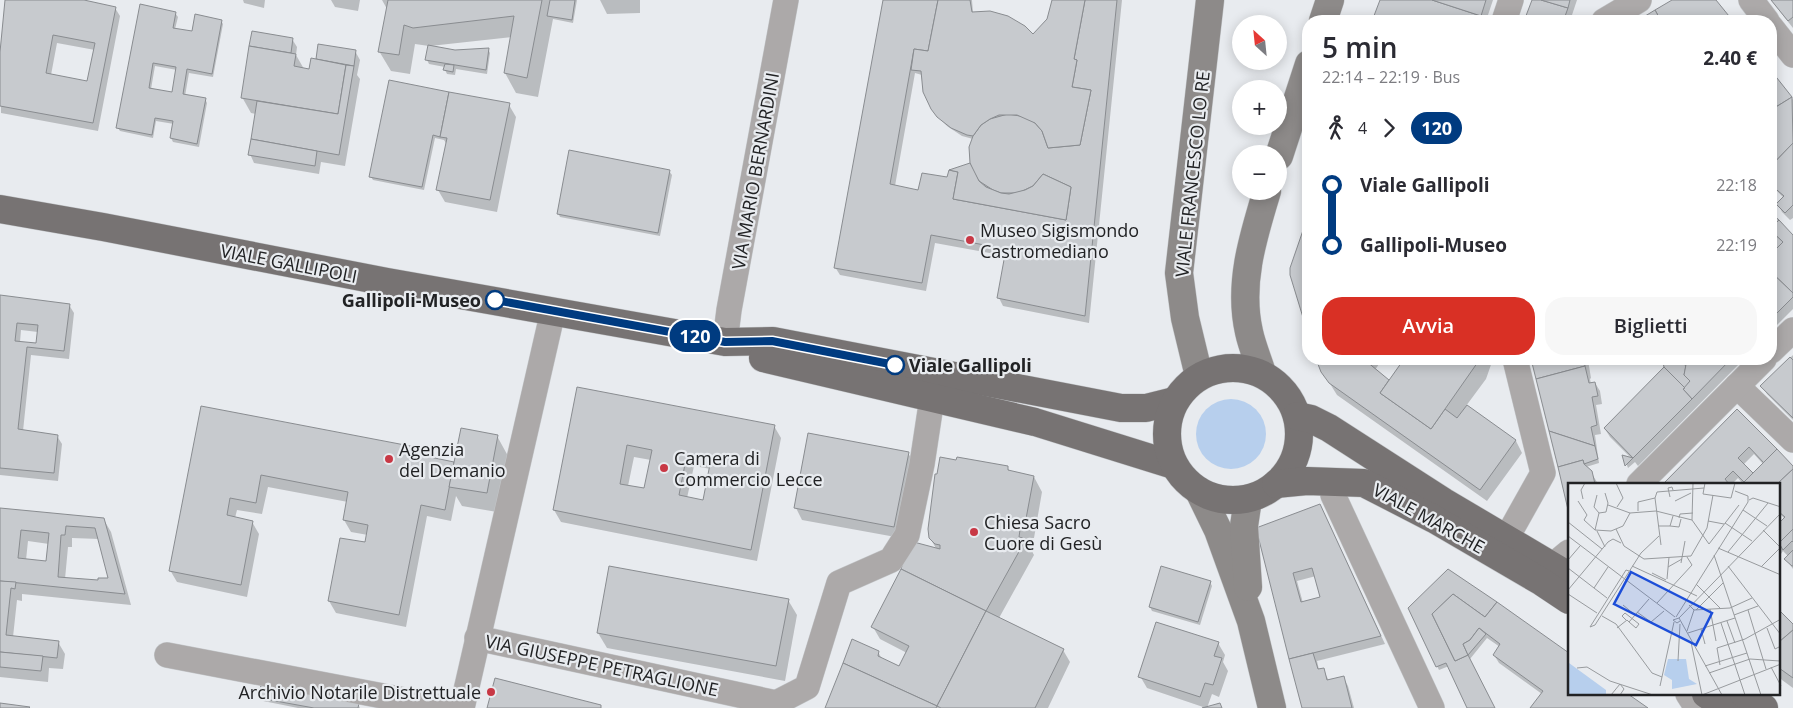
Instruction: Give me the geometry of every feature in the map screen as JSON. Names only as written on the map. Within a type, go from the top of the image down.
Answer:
[{"type":"main road","name":"VIALE GALLIPOLI","points":[[0,210],[103,227],[387,282],[725,342],[772,341],[1121,408],[1146,408],[1174,401]]},
{"type":"main road","name":"VIALE GALLIPOLI","points":[[725,342],[766,359],[1035,422],[1173,465]]},
{"type":"main road","points":[[1219,368],[1241,368],[1262,373],[1284,391],[1298,416],[1299,441],[1292,465],[1276,484],[1263,493],[1248,498],[1223,500],[1199,491],[1184,480],[1173,465],[1166,433],[1174,401],[1199,376],[1219,368]]},
{"type":"main road","name":"VIALE MARCHE","points":[[1298,416],[1311,419],[1329,428],[1444,502],[1506,539],[1564,565]]},
{"type":"main road","name":"VIALE MARCHE","points":[[1276,484],[1307,481],[1364,483],[1434,519],[1568,599]]},
{"type":"main road","points":[[1709,696],[1726,708]]},
{"type":"main road","points":[[1747,696],[1764,708]]},
{"type":"street","name":"VIA MARIO BERNARDINI","points":[[725,342],[729,310],[786,0]]},
{"type":"street","name":"VIALE FRANCESCO LO RE","points":[[1199,376],[1185,318],[1178,273],[1210,0]]},
{"type":"street","points":[[1325,15],[1330,0]]},
{"type":"street","points":[[1506,15],[1511,0]]},
{"type":"street","points":[[1614,15],[1639,0]]},
{"type":"street","points":[[1750,0],[1762,15]]},
{"type":"street","points":[[1777,34],[1793,54]]},
{"type":"street","points":[[1283,145],[1302,85]]},
{"type":"street","points":[[1262,373],[1249,332],[1246,271],[1252,237],[1264,200]]},
{"type":"street","name":"VIA GIUSEPPE PETRAGLIONE","points":[[462,708],[553,311]]},
{"type":"street","points":[[1777,345],[1793,330]]},
{"type":"street","points":[[1506,539],[1543,473],[1516,365]]},
{"type":"street","points":[[1640,483],[1758,365]]},
{"type":"street","points":[[1737,386],[1793,440]]},
{"type":"street","name":"VIA GIUSEPPE PETRAGLIONE","points":[[477,638],[776,703],[807,687],[839,583],[891,560],[907,535],[922,464],[932,398]]},
{"type":"street","points":[[1331,481],[1333,495],[1432,708]]},
{"type":"street","points":[[1199,491],[1218,530],[1251,621],[1272,708]]},
{"type":"street","points":[[1248,498],[1244,526],[1251,621]]},
{"type":"street","points":[[168,655],[446,708]]},
{"type":"street","points":[[1689,696],[1698,708]]},
{"type":"shaded area","points":[[1231,399],[1244,402],[1256,409],[1263,421],[1266,434],[1263,447],[1256,459],[1244,466],[1231,469],[1218,466],[1206,459],[1199,447],[1196,434],[1199,421],[1206,409],[1218,402]]},
{"type":"building","points":[[5,0],[84,0],[116,7],[93,123],[0,106],[0,52]],"holes":[[[53,35],[95,43],[87,81],[46,73]]]},
{"type":"building","points":[[388,0],[542,0],[527,78],[504,73],[514,16],[413,28],[404,25],[399,55],[378,52]]},
{"type":"building","points":[[550,0],[575,0],[572,20],[547,16]]},
{"type":"building","points":[[883,0],[938,0],[928,51],[914,49],[890,184],[918,190],[922,173],[947,177],[949,170],[958,172],[953,199],[1066,220],[1071,187],[1043,174],[1033,186],[1018,193],[1001,193],[993,190],[979,181],[973,171],[970,163],[969,147],[973,136],[981,125],[990,119],[1008,114],[1026,117],[1035,123],[1042,131],[1048,148],[1080,145],[1091,90],[1072,87],[1077,60],[1074,59],[1085,0],[1117,0],[1085,316],[997,298],[1006,249],[931,235],[922,283],[834,268]]},
{"type":"building","points":[[938,0],[970,0],[972,12],[990,11],[1008,16],[1025,26],[1033,34],[1047,19],[1052,0],[1085,0],[1074,59],[1077,60],[1072,87],[1091,90],[1080,145],[1048,148],[1042,131],[1035,123],[1017,115],[999,115],[990,119],[981,125],[973,136],[951,128],[937,117],[923,92],[921,71],[911,70],[914,49],[928,51]]},
{"type":"building","points":[[1380,0],[1432,0],[1478,15],[1374,15]]},
{"type":"building","points":[[1432,0],[1486,0],[1481,15]]},
{"type":"building","points":[[1532,0],[1541,0],[1568,8],[1565,15],[1526,15]]},
{"type":"building","points":[[1541,0],[1570,0],[1568,8]]},
{"type":"building","points":[[1672,0],[1716,0],[1728,15],[1658,15],[1655,10]]},
{"type":"building","points":[[1771,0],[1793,0],[1793,17],[1788,21]]},
{"type":"building","points":[[140,4],[176,12],[173,28],[192,31],[195,14],[222,20],[212,74],[187,69],[183,94],[206,98],[197,144],[170,138],[173,121],[155,118],[152,135],[116,128]],"holes":[[[153,63],[176,67],[172,92],[149,88]]]},
{"type":"building","points":[[1655,10],[1658,15],[1647,15]]},
{"type":"building","points":[[252,31],[293,38],[291,53],[249,46]]},
{"type":"building","points":[[318,44],[356,50],[354,66],[316,59]]},
{"type":"building","points":[[428,45],[455,50],[489,48],[486,70],[425,60]]},
{"type":"building","points":[[249,46],[296,54],[294,66],[309,69],[311,58],[346,65],[338,114],[241,98]]},
{"type":"building","points":[[445,64],[454,65],[453,72],[443,70]]},
{"type":"building","points":[[346,65],[354,66],[339,155],[251,139],[257,101],[338,114]]},
{"type":"building","points":[[1777,78],[1792,97],[1777,106]]},
{"type":"building","points":[[389,80],[449,92],[440,137],[433,135],[422,187],[369,177]]},
{"type":"building","points":[[449,92],[510,103],[490,200],[436,190],[447,138],[440,137]]},
{"type":"building","points":[[1792,97],[1793,143],[1777,160],[1777,106]]},
{"type":"building","points":[[251,139],[317,151],[315,166],[248,155]]},
{"type":"building","points":[[1793,143],[1793,205],[1785,213],[1777,205],[1784,196],[1777,190],[1777,160]]},
{"type":"building","points":[[569,150],[670,170],[658,233],[557,214]]},
{"type":"building","points":[[970,163],[979,181],[986,187],[1001,193],[1009,194],[1025,190],[1033,186],[1043,174],[1071,187],[1066,220],[953,199],[958,172],[949,170]]},
{"type":"building","points":[[1779,220],[1793,235],[1793,293],[1777,278],[1777,248],[1783,242],[1777,236],[1777,222]]},
{"type":"building","points":[[1302,233],[1302,314],[1290,275],[1290,268]]},
{"type":"building","points":[[1777,236],[1783,242],[1777,248]]},
{"type":"building","points":[[1777,278],[1793,293],[1793,297],[1777,313]]},
{"type":"building","points":[[0,295],[70,304],[64,351],[27,347],[18,429],[58,435],[54,473],[0,468]],"holes":[[[17,323],[38,325],[36,343],[15,341]]]},
{"type":"building","points":[[1790,357],[1793,360],[1793,418],[1760,386]]},
{"type":"building","points":[[1318,365],[1371,365],[1389,380],[1380,393],[1431,429],[1445,409],[1457,418],[1467,405],[1516,440],[1480,490],[1329,383]]},
{"type":"building","points":[[1400,365],[1476,365],[1431,429],[1380,393]]},
{"type":"building","points":[[1532,365],[1585,365],[1585,366],[1536,379]]},
{"type":"building","points":[[1664,365],[1686,366],[1684,375],[1690,381],[1685,388]]},
{"type":"building","points":[[1686,365],[1725,365],[1692,399],[1683,389],[1690,381],[1684,375]]},
{"type":"building","points":[[1585,366],[1589,383],[1595,382],[1598,396],[1592,397],[1597,425],[1591,427],[1595,446],[1549,431],[1536,379]]},
{"type":"building","points":[[1664,367],[1685,388],[1683,389],[1692,399],[1633,458],[1604,428]]},
{"type":"building","points":[[577,387],[775,425],[751,550],[553,510]],"holes":[[[627,445],[652,450],[644,488],[620,484]],[[687,454],[711,459],[703,500],[679,495]]]},
{"type":"building","points":[[201,406],[431,450],[430,457],[454,462],[445,510],[421,505],[399,615],[328,601],[340,538],[365,542],[368,525],[343,520],[348,492],[261,475],[256,503],[230,498],[227,515],[253,521],[241,585],[169,571]]},
{"type":"building","points":[[1737,409],[1777,449],[1764,463],[1749,447],[1738,458],[1753,473],[1744,482],[1733,471],[1725,479],[1728,483],[1664,483]]},
{"type":"building","points":[[461,428],[498,435],[487,493],[449,487]]},
{"type":"building","points":[[1549,431],[1595,446],[1598,459],[1584,464],[1583,460],[1558,467]]},
{"type":"building","points":[[808,433],[909,452],[894,527],[794,508]]},
{"type":"building","points":[[1777,449],[1793,466],[1793,469],[1778,483],[1743,483]]},
{"type":"building","points":[[1622,455],[1633,458],[1625,466]]},
{"type":"building","name":"Chiesa Sacro Cuore di Gesù","points":[[940,457],[956,460],[957,457],[1008,466],[1008,470],[1034,476],[1025,524],[1021,523],[1019,537],[1026,539],[986,611],[901,569],[910,541],[940,549],[940,545],[935,544],[929,538],[928,529],[935,474],[937,474]]},
{"type":"building","points":[[1583,460],[1584,464],[1592,471],[1595,483],[1568,483],[1568,510],[1558,467]]},
{"type":"building","points":[[1793,469],[1793,529],[1780,542],[1780,522],[1785,517],[1780,513],[1780,483],[1778,483]]},
{"type":"building","points":[[1320,504],[1381,636],[1289,659],[1256,528]],"holes":[[[1312,568],[1320,597],[1301,602],[1293,573]]]},
{"type":"building","points":[[0,508],[104,518],[125,594],[0,581]],"holes":[[[66,526],[95,528],[108,578],[98,578],[98,580],[58,577],[61,535],[65,535]],[[21,530],[49,533],[46,561],[18,558]]]},
{"type":"building","points":[[1793,529],[1793,542],[1783,550],[1780,542]]},
{"type":"building","points":[[1793,550],[1793,566],[1792,566],[1784,559]]},
{"type":"building","points":[[609,566],[789,599],[776,666],[597,633]]},
{"type":"building","points":[[1161,566],[1211,581],[1198,622],[1149,607]]},
{"type":"building","points":[[901,569],[986,611],[937,706],[843,663],[852,639],[879,651],[878,656],[899,666],[909,646],[871,627]]},
{"type":"building","points":[[1448,569],[1497,602],[1485,617],[1453,594],[1432,614],[1455,661],[1468,655],[1495,708],[1467,708],[1446,663],[1436,667],[1408,608]]},
{"type":"building","points":[[0,581],[16,582],[15,589],[11,588],[6,635],[59,641],[57,658],[0,652]]},
{"type":"building","points":[[1453,594],[1485,617],[1497,602],[1568,652],[1568,696],[1631,696],[1648,708],[1530,708],[1543,691],[1493,655],[1500,644],[1479,628],[1470,640],[1463,644],[1468,655],[1455,661],[1432,614]]},
{"type":"building","points":[[986,611],[1064,649],[1035,708],[941,708],[937,706]]},
{"type":"building","points":[[1780,611],[1793,624],[1793,630],[1780,641]]},
{"type":"building","points":[[1156,622],[1219,642],[1214,656],[1222,658],[1213,685],[1205,683],[1200,697],[1138,677]]},
{"type":"building","points":[[1479,628],[1486,634],[1468,655],[1463,644],[1470,640]]},
{"type":"building","points":[[1793,630],[1793,678],[1780,669],[1780,641]]},
{"type":"building","points":[[0,652],[43,656],[41,671],[0,667]]},
{"type":"building","points":[[1313,653],[1318,669],[1324,668],[1327,680],[1344,676],[1352,708],[1302,708],[1289,659]]},
{"type":"building","points":[[843,663],[937,706],[936,708],[825,708]]},
{"type":"building","points":[[495,678],[601,705],[601,708],[487,708]]},
{"type":"building","points":[[261,685],[359,703],[358,708],[314,708],[259,698]]},
{"type":"building","points":[[0,703],[30,707],[0,708]]},
{"type":"building","points":[[1220,703],[1222,708],[1202,708]]},
{"type":"bus line","name":"120","points":[[495,300],[725,342],[772,341],[895,365]]},
{"type":"place","name":"Museo Sigismondo Castromediano","points":[[970,240]]},
{"type":"place","name":"Gallipoli-Museo","points":[[495,300]]},
{"type":"place","name":"Viale Gallipoli","points":[[895,365]]},
{"type":"place","name":"Agenzia del Demanio","points":[[389,459]]},
{"type":"place","name":"Camera di Commercio Lecce","points":[[664,468]]},
{"type":"place","name":"Chiesa Sacro Cuore di Gesù","points":[[974,532]]},
{"type":"place","name":"Archivio Notarile Distrettuale","points":[[491,692]]}]
